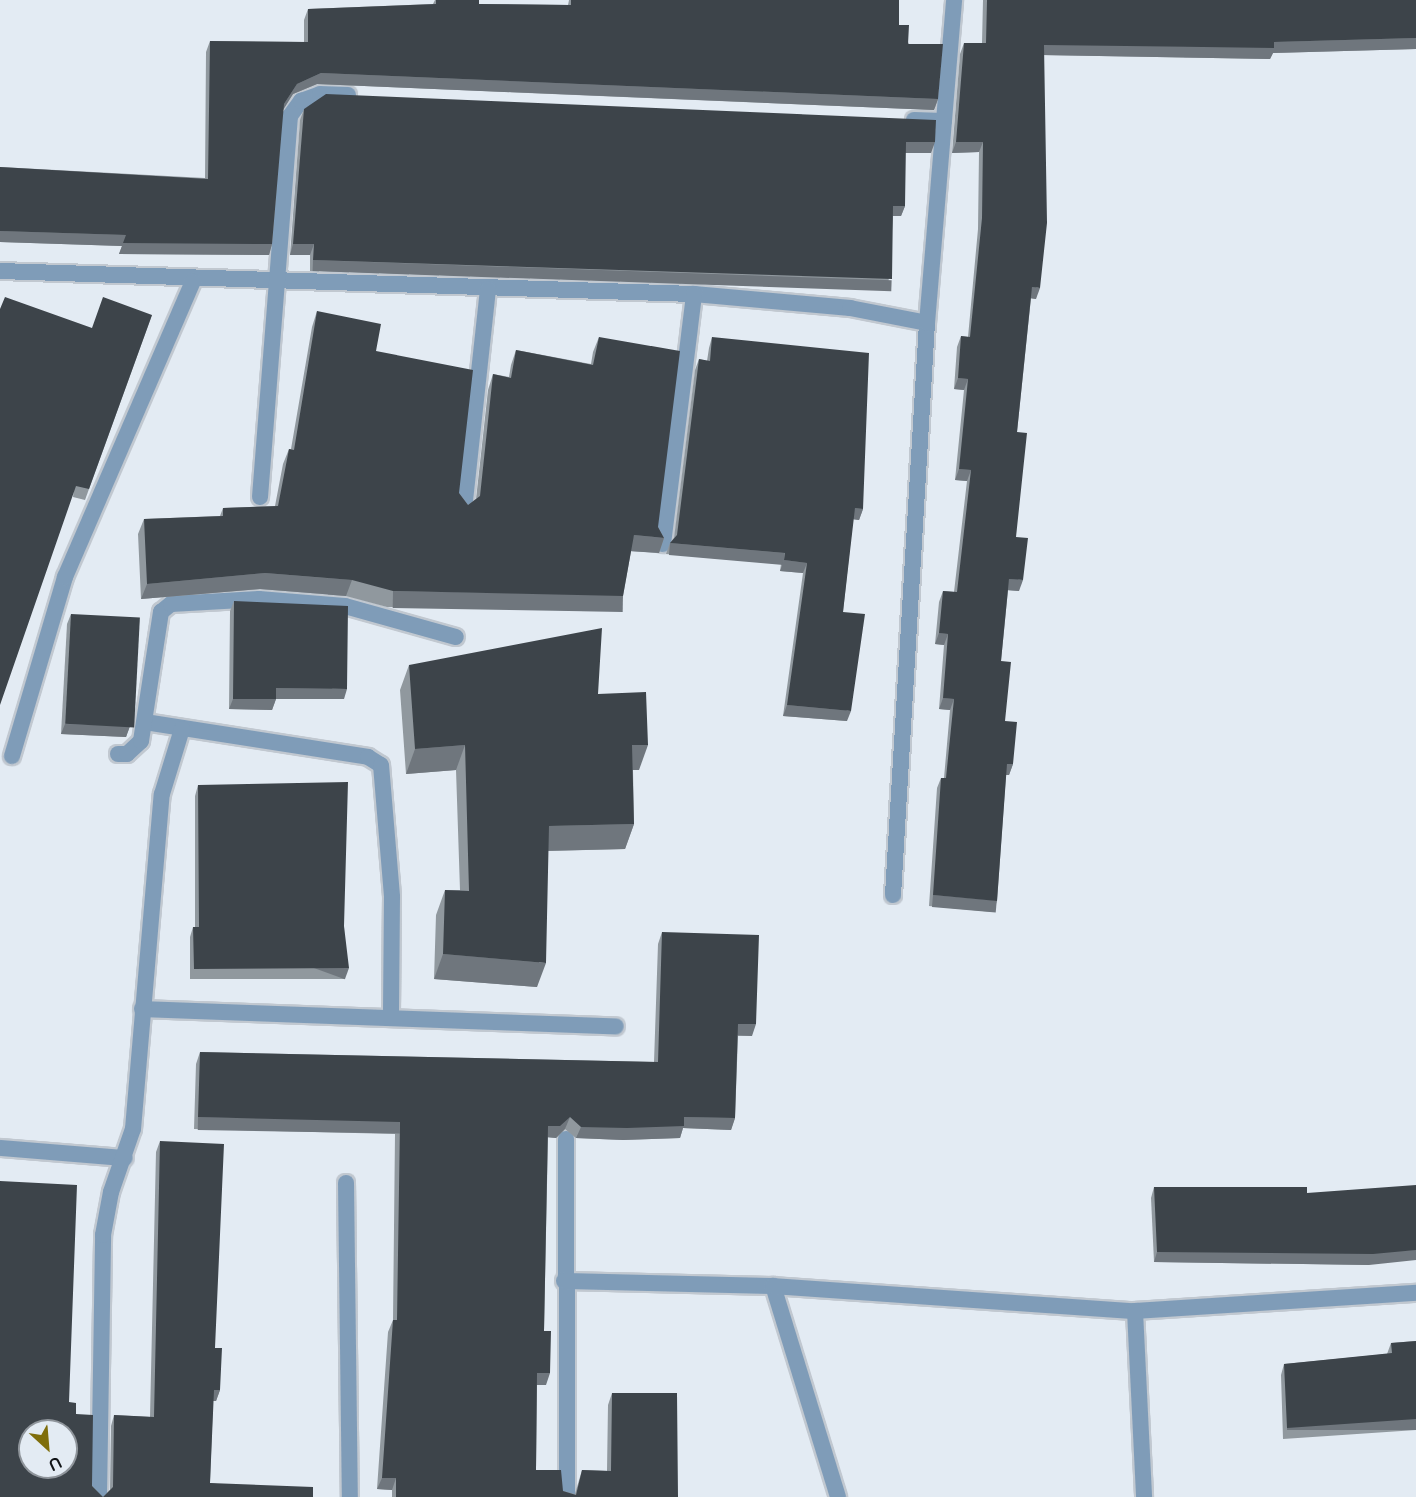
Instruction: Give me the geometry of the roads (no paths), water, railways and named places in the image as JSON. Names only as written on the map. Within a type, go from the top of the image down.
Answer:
[{"type":"street","points":[[893,895],[927,323],[954,0]]},
{"type":"street","points":[[260,497],[290,116],[301,101],[320,94],[366,96]]},
{"type":"street","points":[[896,119],[944,121]]},
{"type":"street","points":[[0,271],[277,284],[694,294],[850,308],[927,323]]},
{"type":"street","points":[[12,756],[64,577],[193,281]]},
{"type":"street","points":[[464,510],[488,290]]},
{"type":"street","points":[[663,544],[694,294]]},
{"type":"street","points":[[118,754],[135,749],[146,722],[161,612],[171,604],[260,599],[345,606],[456,638]]},
{"type":"street","points":[[146,722],[368,757],[381,765],[392,897],[391,1018]]},
{"type":"street","points":[[99,1497],[103,1234],[111,1192],[125,1158],[133,1129],[162,794],[182,729]]},
{"type":"street","points":[[142,1009],[616,1026]]},
{"type":"street","points":[[566,1139],[564,1281],[567,1497]]},
{"type":"street","points":[[0,1148],[125,1158]]},
{"type":"street","points":[[346,1183],[350,1497]]},
{"type":"street","points":[[564,1281],[773,1286],[1136,1311],[1416,1293]]},
{"type":"street","points":[[773,1286],[838,1497]]},
{"type":"street","points":[[1136,1311],[1144,1497]]}]
